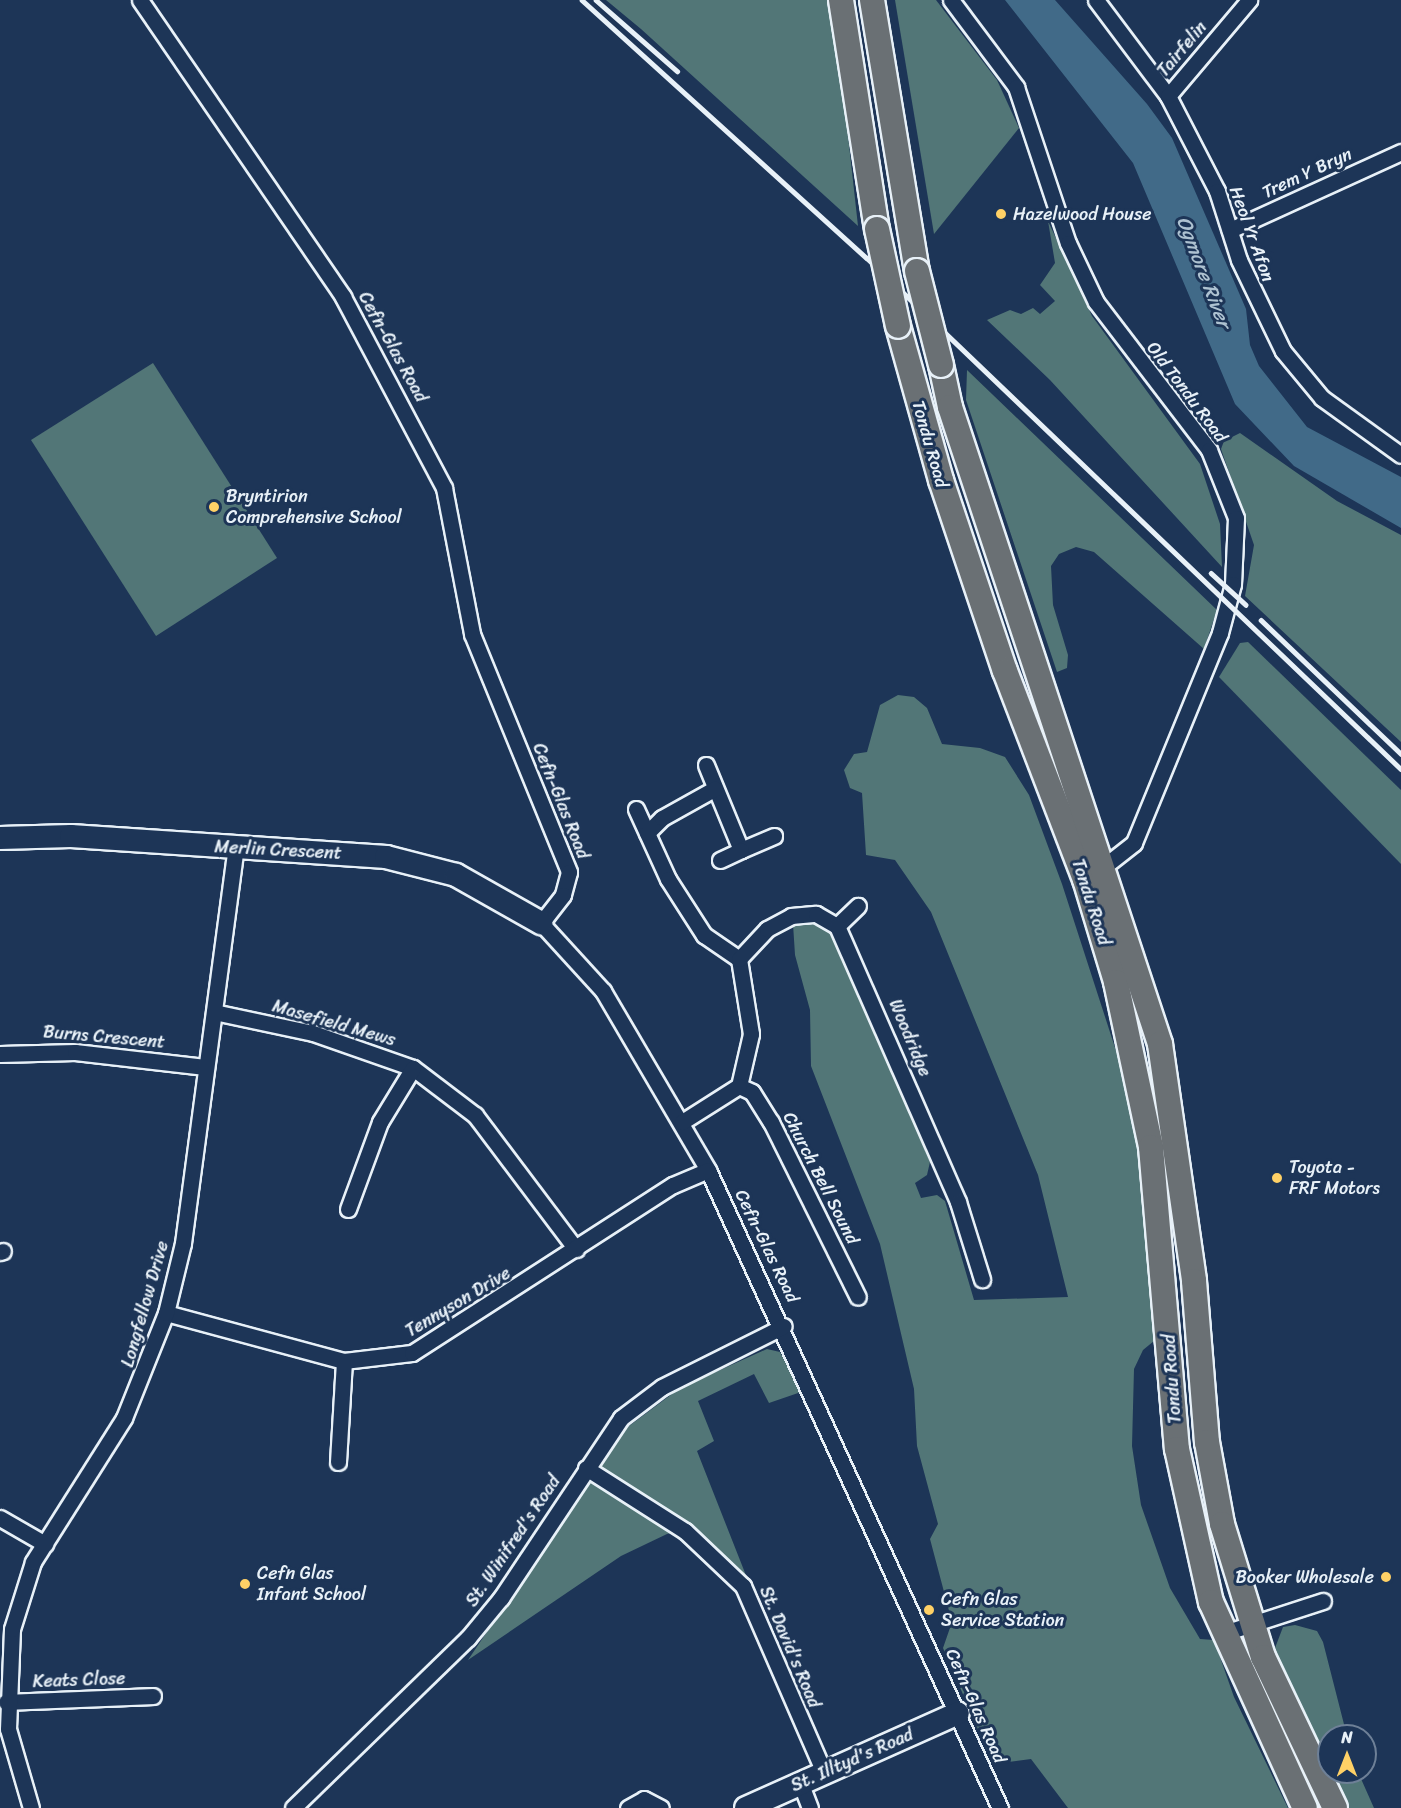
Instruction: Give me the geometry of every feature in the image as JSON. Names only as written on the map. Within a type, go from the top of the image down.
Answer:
[{"type":"main road","name":"Tondu Road","points":[[841,0],[877,229],[898,326],[948,502],[1096,873],[1166,1072],[1194,1281],[1207,1442],[1222,1524],[1253,1622],[1285,1708],[1335,1808]]},
{"type":"main road","name":"Tondu Road","points":[[872,0],[917,271],[950,407],[1052,723],[1096,873],[1146,1115],[1162,1235],[1177,1449],[1211,1602],[1305,1808]]},
{"type":"street","name":"Cefn-Glas Road","points":[[140,0],[343,297],[444,488],[472,634],[569,872],[563,895],[541,923],[603,991],[682,1122],[708,1170],[784,1326],[1000,1808]]},
{"type":"street","name":"Old Tondu Road","points":[[951,0],[1016,87],[1068,243],[1092,295],[1209,450],[1236,518],[1233,584],[1220,633],[1134,843],[1096,873]]},
{"type":"street","name":"Heol Yr Afon","points":[[1096,0],[1168,96],[1217,190],[1260,311],[1283,351],[1322,398],[1401,455]]},
{"type":"street","name":"Tairfelin","points":[[1168,96],[1249,0]]},
{"type":"street","name":"Trem Y Bryn","points":[[1230,230],[1401,153]]},
{"type":"street","points":[[706,765],[741,850]]},
{"type":"street","points":[[647,833],[662,818],[714,789]]},
{"type":"street","points":[[636,809],[668,879],[704,935],[739,959],[752,1034],[740,1086],[682,1122]]},
{"type":"street","name":"Merlin Crescent","points":[[0,838],[71,836],[424,864],[489,890],[541,923]]},
{"type":"street","points":[[720,860],[774,836]]},
{"type":"street","name":"Longfellow Drive","points":[[31,1808],[6,1702],[12,1629],[45,1544],[124,1418],[166,1313],[183,1243],[236,848]]},
{"type":"street","points":[[739,959],[767,929],[791,916],[816,914],[837,926],[858,906]]},
{"type":"street","name":"Woodridge","points":[[837,926],[953,1191],[982,1279]]},
{"type":"street","name":"Masefield Mews","points":[[214,1012],[313,1033],[413,1068],[475,1115],[576,1248]]},
{"type":"street","name":"Burns Crescent","points":[[0,1054],[75,1052],[206,1067]]},
{"type":"street","points":[[348,1209],[380,1122],[413,1068]]},
{"type":"street","name":"Church Bell Sound","points":[[740,1086],[752,1092],[771,1122],[858,1297]]},
{"type":"street","name":"Tennyson Drive","points":[[166,1313],[344,1361],[412,1353],[673,1185],[708,1170]]},
{"type":"street","name":"St. Winifred's Road","points":[[293,1808],[454,1654],[501,1598],[621,1418],[663,1387],[784,1326]]},
{"type":"street","points":[[338,1462],[344,1361]]},
{"type":"street","name":"St. David's Road","points":[[586,1468],[685,1531],[743,1586],[824,1773]]},
{"type":"street","points":[[0,1518],[45,1544]]},
{"type":"street","points":[[1224,1633],[1323,1601]]},
{"type":"street","name":"Keats Close","points":[[6,1702],[153,1696]]},
{"type":"street","name":"St. Illtyd's Road","points":[[746,1808],[958,1713]]},
{"type":"street","points":[[800,1782],[810,1808]]},
{"type":"street","points":[[628,1808],[644,1799],[661,1808]]},
{"type":"green space","points":[[606,0],[833,0],[858,226],[641,29]]},
{"type":"green space","points":[[895,0],[936,0],[997,80],[1019,128],[934,234]]},
{"type":"green space","points":[[1048,221],[1092,316],[1200,464],[1220,524],[1222,567],[1050,380],[987,320],[1010,310],[1021,314],[1033,308],[1040,314],[1055,301],[1040,285],[1055,263]]},
{"type":"green space","points":[[153,363],[277,558],[156,636],[31,440]]},
{"type":"green space","points":[[967,370],[1217,610],[1204,649],[1094,552],[1076,547],[1059,554],[1051,566],[1053,605],[1068,655],[1067,668],[1057,672],[966,400]]},
{"type":"green space","points":[[1240,433],[1337,501],[1401,535],[1401,742],[1245,596],[1254,545],[1221,449],[1224,441]]},
{"type":"green space","points":[[1248,642],[1401,790],[1401,864],[1219,677],[1240,643]]},
{"type":"green space","points":[[898,695],[914,697],[927,708],[942,744],[980,748],[1005,757],[1029,795],[1062,884],[1131,1097],[1143,1167],[1160,1336],[1143,1350],[1134,1369],[1132,1446],[1141,1505],[1170,1588],[1200,1639],[1214,1640],[1234,1697],[1288,1808],[1068,1808],[1031,1759],[993,1764],[943,1648],[952,1622],[930,1539],[938,1524],[917,1446],[914,1389],[880,1244],[811,1066],[810,1010],[795,955],[793,924],[811,919],[829,929],[840,947],[930,1162],[927,1175],[915,1183],[921,1198],[937,1195],[945,1201],[974,1300],[1068,1297],[1038,1175],[931,912],[895,860],[866,855],[862,793],[850,788],[844,770],[854,754],[867,752],[880,705]]},
{"type":"green space","points":[[767,1349],[780,1352],[801,1392],[769,1403],[754,1374],[698,1401],[714,1441],[697,1451],[749,1583],[706,1537],[681,1531],[667,1534],[621,1556],[468,1660],[621,1432],[680,1388]]},
{"type":"green space","points":[[1295,1625],[1317,1631],[1323,1642],[1344,1724],[1317,1724],[1317,1752],[1301,1722],[1275,1648],[1283,1627]]},
{"type":"green space","points":[[1334,1784],[1363,1784],[1374,1808],[1347,1808]]},
{"type":"water","name":"Ogmore River","points":[[1005,0],[1055,0],[1147,104],[1172,138],[1246,309],[1250,345],[1259,366],[1307,427],[1401,477],[1401,528],[1294,466],[1235,404],[1133,163]]},
{"type":"railway","points":[[582,0],[867,258],[1401,769]]},
{"type":"railway","points":[[596,0],[677,71]]},
{"type":"railway","points":[[1211,573],[1246,605]]},
{"type":"railway","points":[[1261,620],[1401,754]]},
{"type":"place","name":"Hazelwood House","points":[[1001,214]]},
{"type":"place","name":"Bryntirion Comprehensive School","points":[[214,507]]},
{"type":"place","name":"Toyota - FRF Motors","points":[[1277,1178]]},
{"type":"place","name":"Booker Wholesale","points":[[1386,1577]]},
{"type":"place","name":"Cefn Glas Infant School","points":[[245,1584]]},
{"type":"place","name":"Cefn Glas Service Station","points":[[929,1610]]}]
